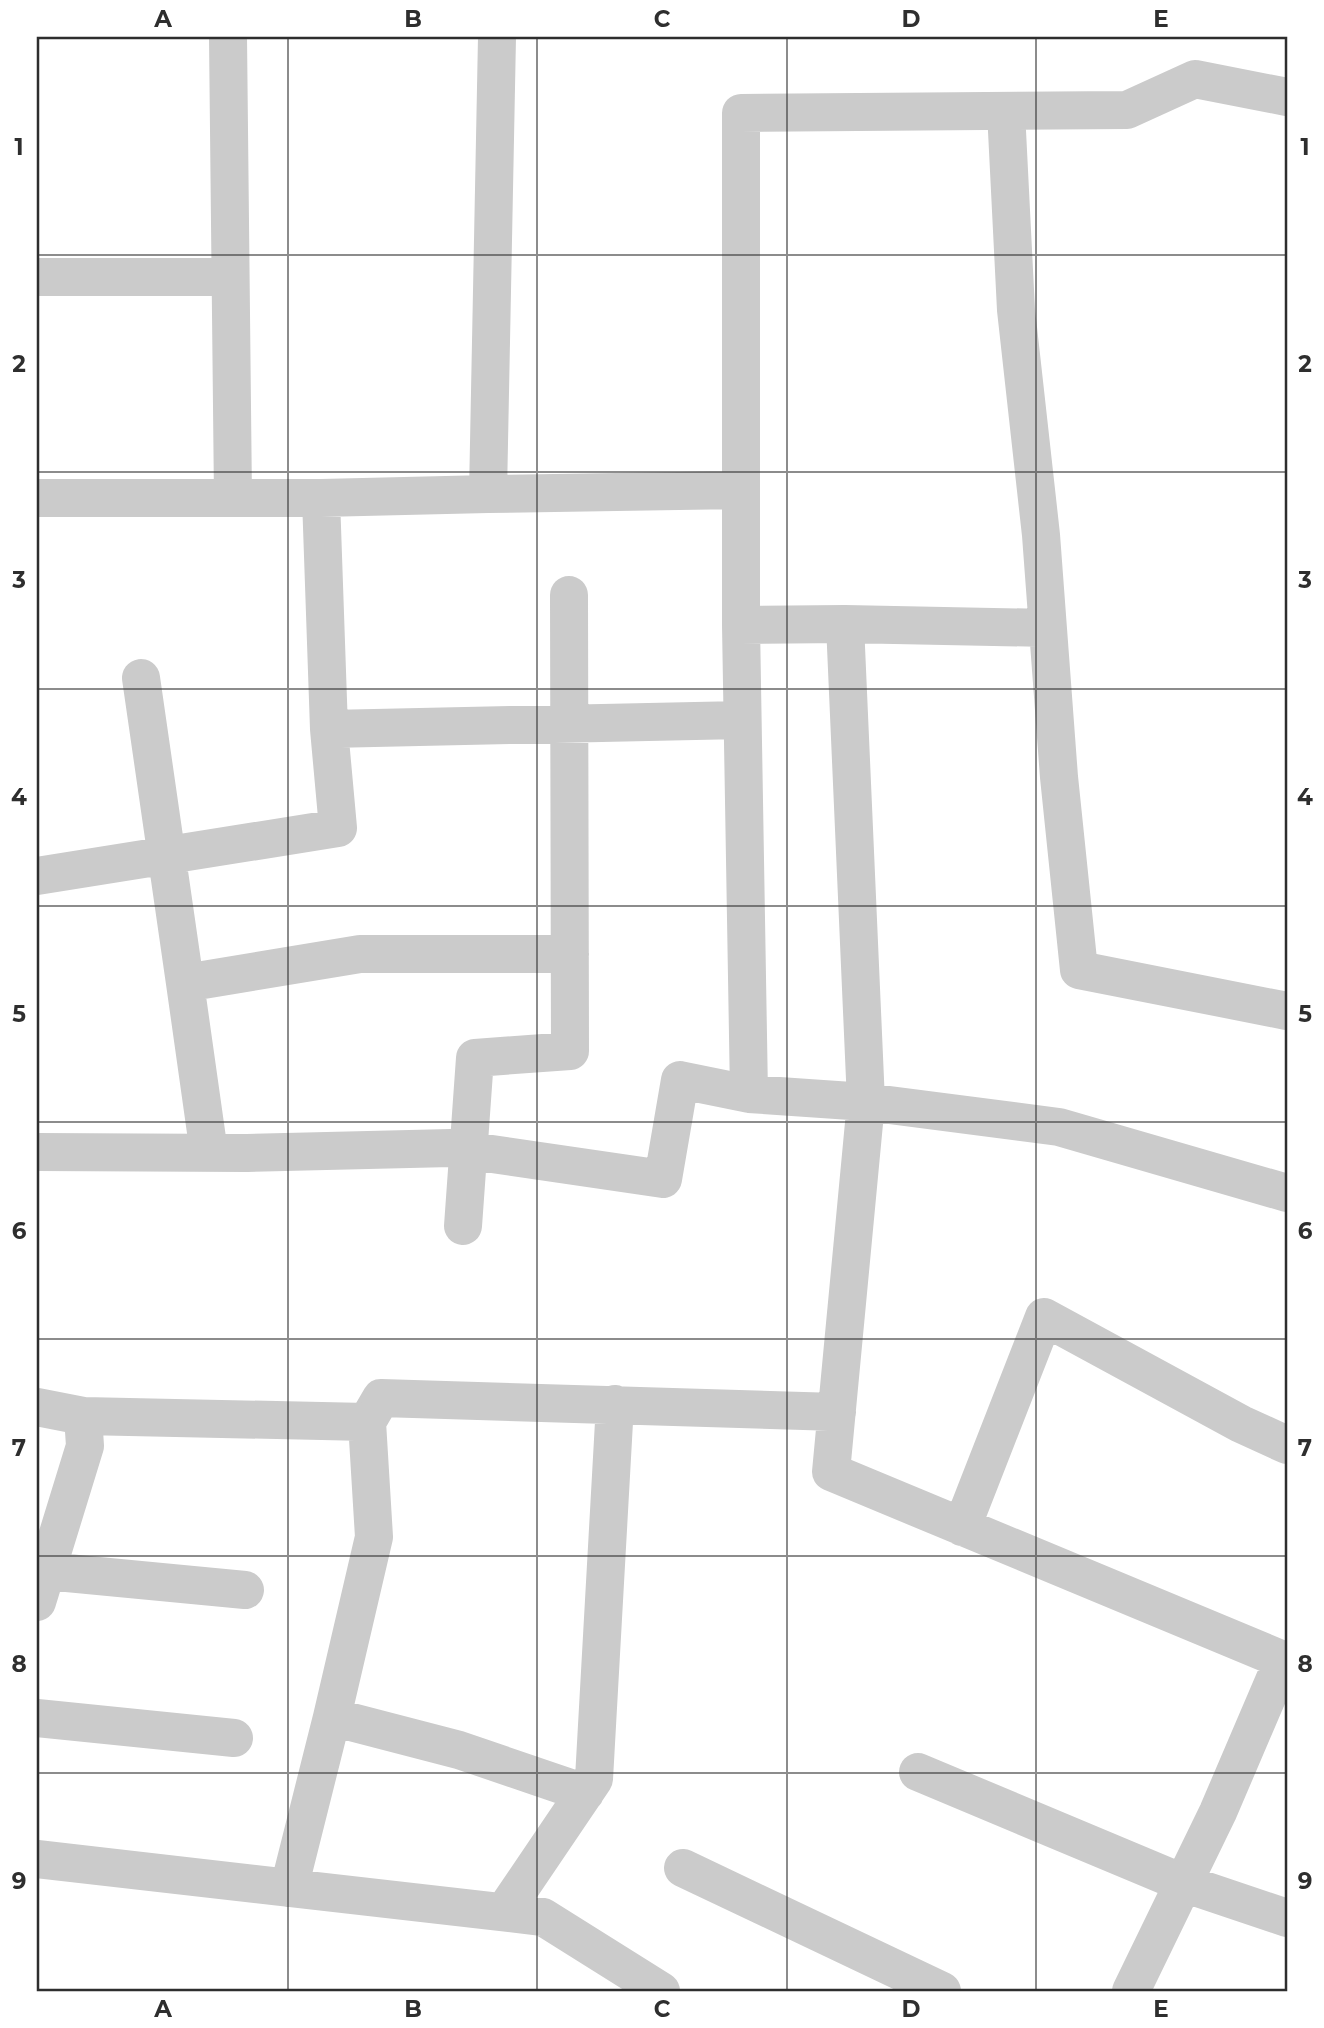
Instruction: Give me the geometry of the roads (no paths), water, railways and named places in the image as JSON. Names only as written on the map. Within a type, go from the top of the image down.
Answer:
[{"type":"street","points":[[228,37],[233,498]]},
{"type":"street","points":[[488,494],[497,37]]},
{"type":"street","points":[[749,1094],[741,625],[741,113],[1127,110],[1195,79],[1287,97]]},
{"type":"street","points":[[1006,111],[1016,310],[1041,535],[1059,777],[1079,970],[1287,1011]]},
{"type":"street","points":[[37,277],[230,277]]},
{"type":"street","points":[[37,498],[321,498],[741,490]]},
{"type":"street","points":[[37,876],[338,828],[329,729],[321,498]]},
{"type":"street","points":[[463,1226],[475,1058],[570,1051],[569,595]]},
{"type":"street","points":[[845,624],[866,1102],[831,1472],[1286,1658],[1218,1811],[1131,1991]]},
{"type":"street","points":[[741,625],[1048,628]]},
{"type":"street","points":[[142,678],[209,1153]]},
{"type":"street","points":[[329,729],[742,720]]},
{"type":"street","points":[[185,983],[360,954],[570,954]]},
{"type":"street","points":[[37,1152],[209,1153],[451,1147],[663,1179],[680,1080],[749,1094],[866,1102],[1059,1127],[1287,1193]]},
{"type":"street","points":[[962,1527],[1044,1317],[1241,1424],[1287,1446]]},
{"type":"street","points":[[289,1888],[374,1537],[367,1422],[381,1398],[836,1412]]},
{"type":"street","points":[[504,1912],[594,1779],[615,1404]]},
{"type":"street","points":[[37,1407],[83,1416],[367,1422]]},
{"type":"street","points":[[83,1416],[85,1446],[43,1565],[245,1590]]},
{"type":"street","points":[[332,1717],[459,1751],[585,1793]]},
{"type":"street","points":[[37,1718],[234,1738]]},
{"type":"street","points":[[918,1772],[1183,1883],[1287,1918]]},
{"type":"street","points":[[37,1859],[543,1917],[661,1991]]},
{"type":"street","points":[[683,1868],[942,1991]]}]
